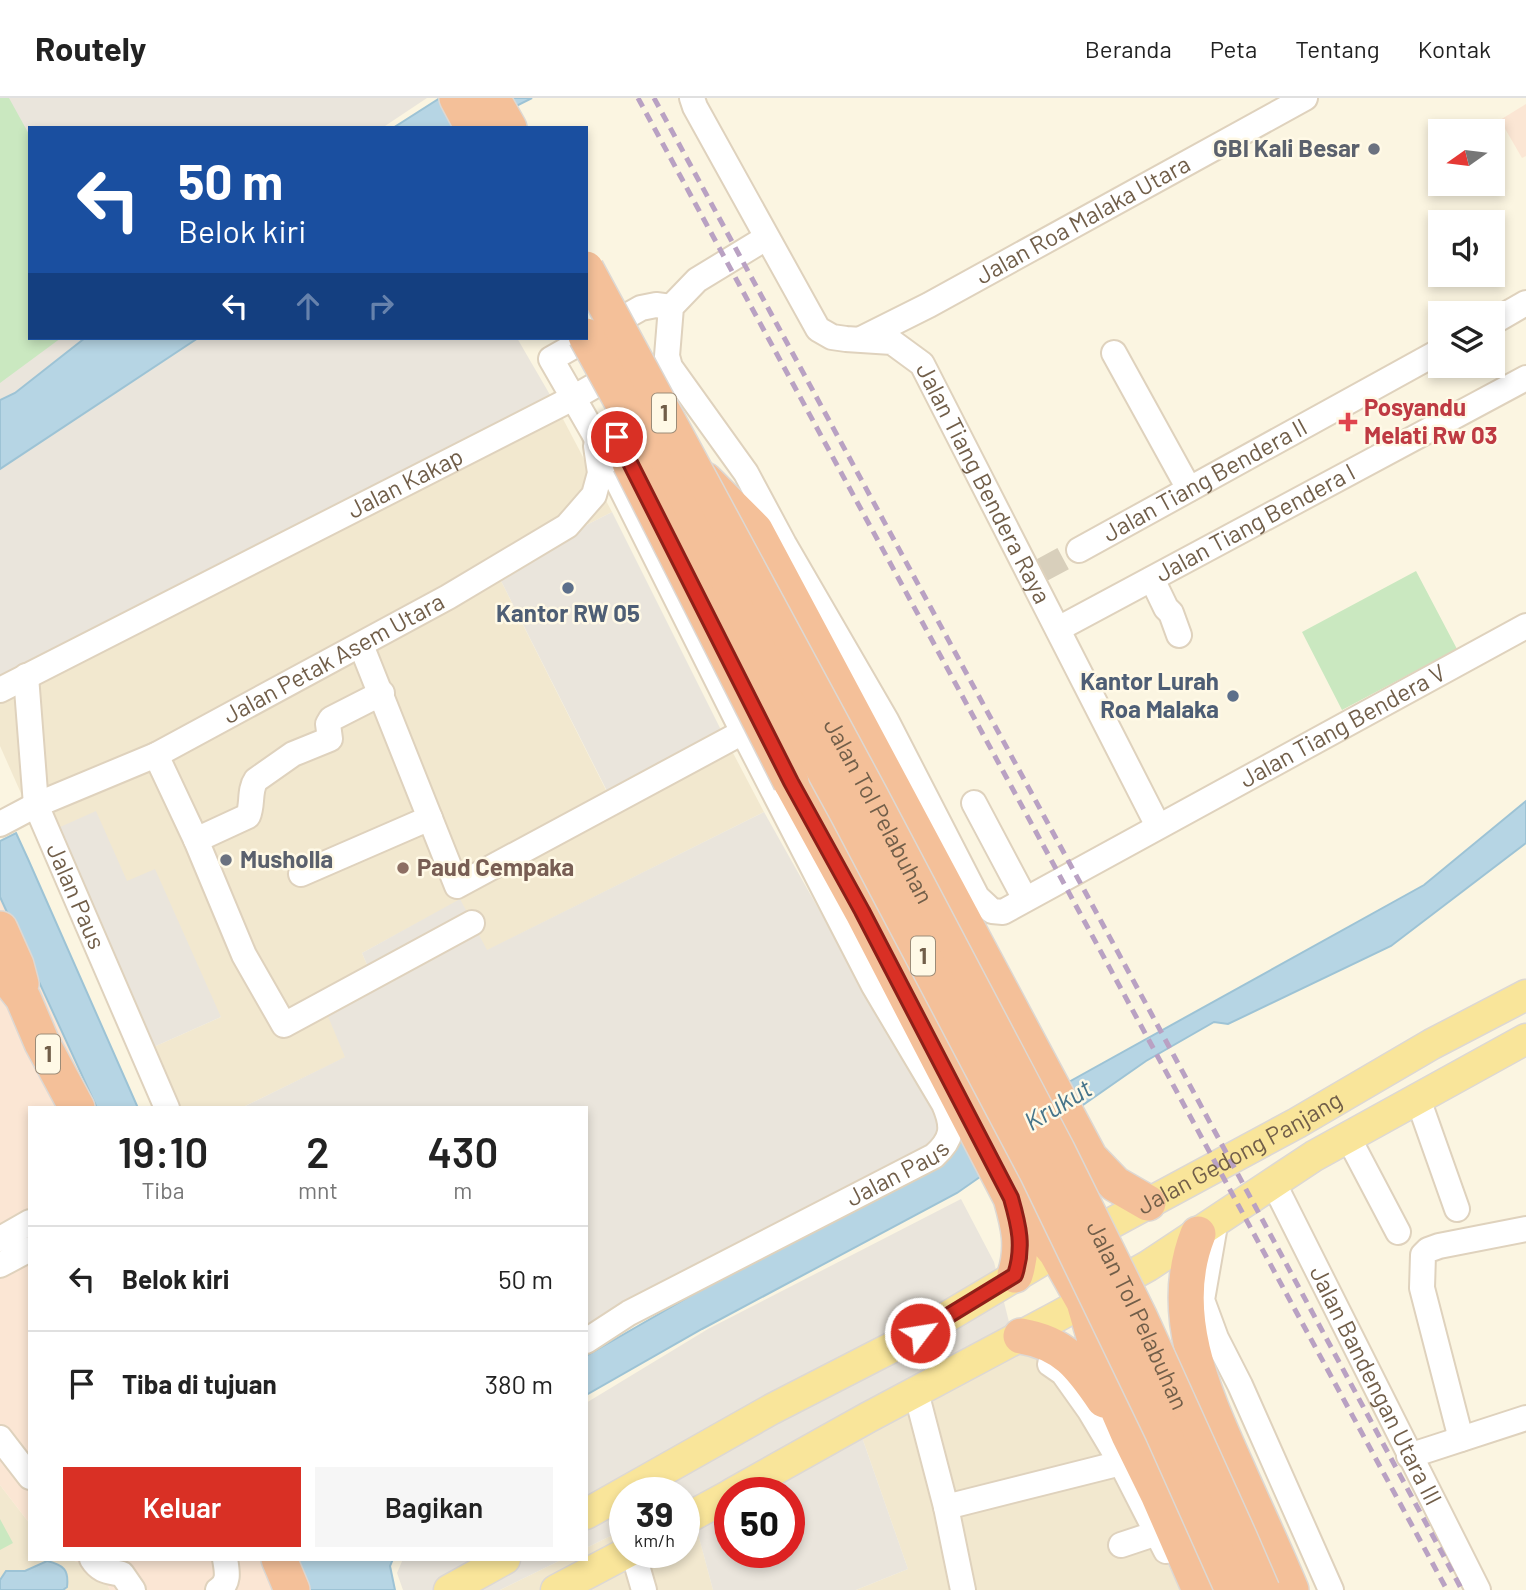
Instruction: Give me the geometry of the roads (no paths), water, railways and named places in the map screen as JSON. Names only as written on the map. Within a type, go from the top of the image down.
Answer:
[{"type":"highway","points":[[457,98],[472,126]]},
{"type":"highway","points":[[492,98],[508,126]]},
{"type":"highway","name":"Jalan Tol Pelabuhan","points":[[588,273],[870,795],[1057,1150],[1140,1318],[1262,1590]]},
{"type":"highway","points":[[571,340],[604,412],[791,782],[862,911],[1009,1193],[1056,1252],[1084,1302],[1125,1449]]},
{"type":"highway","name":"Jalan Tol Pelabuhan","points":[[588,340],[847,812],[1037,1172],[1163,1433],[1233,1590]]},
{"type":"highway","points":[[695,470],[755,530],[1087,1153],[1115,1184],[1148,1203]]},
{"type":"highway","name":"1","points":[[0,929],[16,965],[23,998],[42,1043],[76,1106]]},
{"type":"highway","name":"1","points":[[0,963],[8,979],[23,998]]},
{"type":"highway","points":[[1087,1153],[1100,1208],[1131,1275],[1156,1322],[1211,1410]]},
{"type":"highway","points":[[1009,1193],[1019,1231],[1021,1255],[1015,1275]]},
{"type":"highway","points":[[1207,1227],[1192,1250],[1187,1269],[1185,1293],[1192,1353],[1211,1410],[1291,1590]]},
{"type":"highway","points":[[1015,1339],[1044,1342],[1071,1358],[1086,1375],[1125,1449],[1158,1494],[1200,1590]]},
{"type":"highway","points":[[280,1561],[292,1590]]},
{"type":"main road","name":"Jalan Gedong Panjang","points":[[656,1477],[772,1409],[920,1333],[1056,1252],[1297,1123],[1433,1044],[1526,995]]},
{"type":"main road","name":"Jalan Gedong Panjang","points":[[761,1477],[1084,1302],[1207,1227],[1314,1156],[1526,1039]]},
{"type":"main road","name":"Jalan Gedong Panjang","points":[[588,1513],[609,1502]]},
{"type":"main road","points":[[449,1590],[501,1561]]},
{"type":"main road","points":[[556,1590],[609,1563]]},
{"type":"street","name":"Jalan Tiang Bendera Raya","points":[[692,98],[818,330],[846,340],[892,342],[922,364],[1037,573],[1058,629],[1158,826]]},
{"type":"street","name":"Jalan Roa Malaka Utara","points":[[862,340],[1305,98]]},
{"type":"street","points":[[669,356],[670,307],[697,280],[766,238]]},
{"type":"street","points":[[1505,315],[1526,303]]},
{"type":"street","name":"Jalan Paus","points":[[588,338],[641,308],[656,305],[670,307]]},
{"type":"street","name":"Jalan Paus","points":[[585,340],[551,359],[584,416],[874,986],[950,1117],[950,1132],[946,1145],[934,1156],[629,1313],[588,1339]]},
{"type":"street","points":[[1114,353],[1189,489]]},
{"type":"street","name":"Jalan Kakap","points":[[0,690],[584,416],[669,356]]},
{"type":"street","name":"Jalan Tiang Bendera V","points":[[669,356],[746,473],[886,720],[977,897],[992,911],[1003,912],[1526,626]]},
{"type":"street","name":"Jalan Tiang Bendera II","points":[[1079,550],[1428,358]]},
{"type":"street","name":"Jalan Tiang Bendera I","points":[[1058,629],[1526,378]]},
{"type":"street","name":"Jalan Petak Asem Utara","points":[[18,815],[156,755],[448,597],[568,526],[594,495],[600,472],[584,416]]},
{"type":"street","points":[[1152,579],[1180,635]]},
{"type":"street","points":[[361,645],[457,886],[743,732]]},
{"type":"street","name":"Jalan Paus","points":[[26,676],[18,815],[166,1106]]},
{"type":"street","points":[[196,840],[248,816],[256,779],[293,754],[330,739],[328,724],[331,719],[382,693]]},
{"type":"street","points":[[156,755],[196,840],[244,955],[284,1025],[472,923]]},
{"type":"street","points":[[974,803],[1025,899]]},
{"type":"street","points":[[301,874],[430,818]]},
{"type":"street","points":[[1418,1099],[1457,1209]]},
{"type":"street","points":[[1348,1137],[1398,1232]]},
{"type":"street","name":"Jalan Bandengan Utara III","points":[[1273,1182],[1478,1590]]},
{"type":"street","points":[[0,1239],[28,1223]]},
{"type":"street","points":[[1207,1227],[1202,1300],[1216,1338],[1240,1385],[1331,1590]]},
{"type":"street","points":[[1461,1439],[1422,1288],[1423,1255],[1439,1246],[1526,1229]]},
{"type":"street","points":[[0,1265],[28,1250]]},
{"type":"street","points":[[916,1392],[946,1507],[962,1590]]},
{"type":"street","points":[[1409,1456],[1526,1418]]},
{"type":"street","points":[[0,1437],[28,1473]]},
{"type":"street","points":[[946,1507],[1125,1449],[1157,1533],[1184,1590]]},
{"type":"street","points":[[1121,1545],[1157,1533]]},
{"type":"street","points":[[93,1561],[104,1572],[122,1574],[132,1590]]},
{"type":"street","points":[[218,1590],[224,1587],[228,1575],[225,1561]]},
{"type":"street","points":[[636,1568],[644,1590]]},
{"type":"water","points":[[440,98],[532,98],[477,126],[396,126]]},
{"type":"water","points":[[82,340],[195,340],[0,469],[0,400],[15,393]]},
{"type":"water","name":"Krukut","points":[[1526,801],[1526,843],[1391,946],[1228,1024],[1214,1022],[1146,1061],[957,1193],[702,1329],[588,1394],[588,1355],[1020,1109],[1424,885]]},
{"type":"water","points":[[16,833],[137,1106],[96,1106],[0,897],[0,841]]},
{"type":"water","points":[[47,1561],[58,1564],[66,1572],[67,1587],[63,1590],[0,1590],[0,1580],[6,1571],[25,1571]]},
{"type":"water","points":[[295,1561],[392,1561],[390,1566],[395,1590],[307,1590]]},
{"type":"tunnel","points":[[1042,570],[1079,550]]},
{"type":"railway","points":[[638,98],[1447,1590]]},
{"type":"railway","points":[[654,98],[1462,1590]]},
{"type":"place","name":"GBI Kali Besar","points":[[1374,149]]},
{"type":"place","name":"Posyandu Melati Rw 03","points":[[1348,422]]},
{"type":"place","name":"Kantor RW 05","points":[[568,588]]},
{"type":"place","name":"Kantor Lurah Roa Malaka","points":[[1233,696]]},
{"type":"place","name":"Musholla","points":[[226,860]]},
{"type":"place","name":"Paud Cempaka","points":[[403,868]]}]
